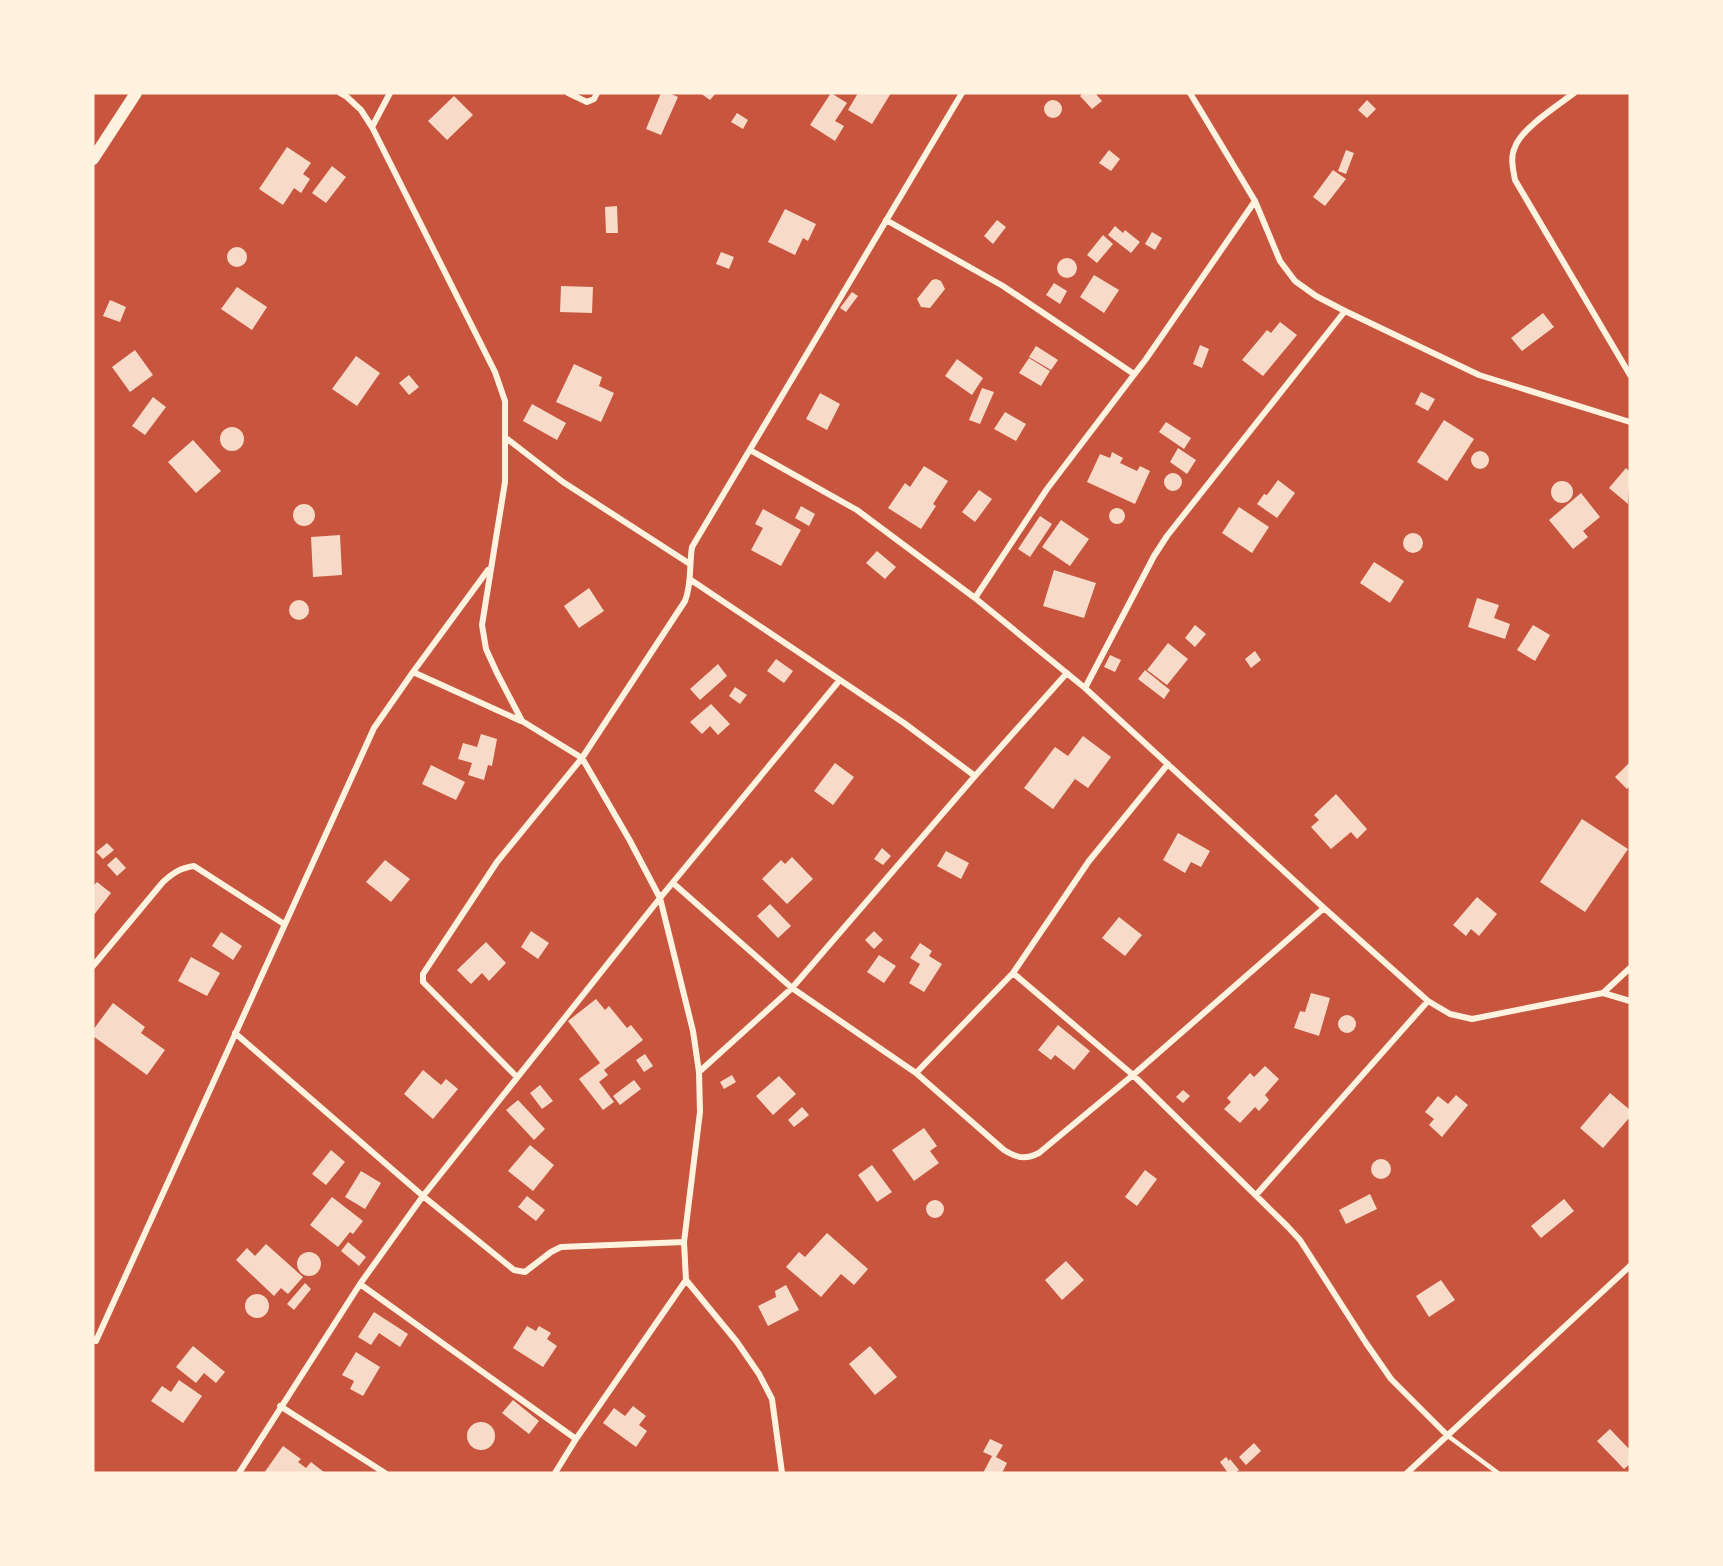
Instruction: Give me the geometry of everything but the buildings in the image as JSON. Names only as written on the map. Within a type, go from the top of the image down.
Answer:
[{"type":"main road","points":[[93,159],[136,93]]},
{"type":"street","points":[[340,93],[361,110],[372,127],[495,372],[505,400],[505,482],[482,625],[486,649],[522,721]]},
{"type":"street","points":[[372,127],[390,93]]},
{"type":"street","points":[[567,93],[587,102],[594,99],[597,93]]},
{"type":"street","points":[[517,1077],[423,982],[423,974],[497,862],[582,758],[685,601],[691,580],[692,547],[962,93]]},
{"type":"street","points":[[1190,93],[1254,201],[1280,261],[1295,281],[1316,296],[1345,311],[1479,375],[1630,422]]},
{"type":"street","points":[[1574,93],[1523,134],[1514,147],[1512,162],[1515,180],[1630,375]]},
{"type":"street","points":[[975,598],[1047,489],[1134,374],[1254,201]]},
{"type":"street","points":[[886,220],[1003,286],[1134,374]]},
{"type":"street","points":[[1085,688],[1154,556],[1167,537],[1345,311]]},
{"type":"street","points":[[506,438],[563,482],[690,564]]},
{"type":"street","points":[[750,450],[857,510],[975,598],[1085,688],[1428,1001],[1450,1014],[1472,1019],[1603,993],[1630,1001]]},
{"type":"street","points":[[93,1348],[374,728],[491,567]]},
{"type":"street","points":[[691,580],[904,723],[975,776]]},
{"type":"street","points":[[413,672],[522,721],[582,758],[660,898],[693,1031],[699,1072],[700,1112],[684,1242],[686,1280],[737,1342],[759,1374],[772,1399],[782,1473]]},
{"type":"street","points":[[699,1072],[792,988],[1067,673]]},
{"type":"street","points":[[239,1473],[360,1284],[423,1196],[660,898],[839,681]]},
{"type":"street","points":[[916,1072],[1014,973],[1089,861],[1168,764]]},
{"type":"street","points":[[93,966],[163,882],[185,867],[194,866],[284,924]]},
{"type":"street","points":[[673,883],[792,988],[916,1072],[1004,1150],[1015,1157],[1028,1158],[1039,1153],[1133,1075],[1324,908]]},
{"type":"street","points":[[1603,993],[1630,968]]},
{"type":"street","points":[[1014,973],[1133,1075],[1300,1240],[1366,1343],[1392,1379],[1448,1436]]},
{"type":"street","points":[[1256,1195],[1428,1001]]},
{"type":"street","points":[[235,1034],[423,1196],[514,1270],[525,1272],[561,1247],[684,1242]]},
{"type":"street","points":[[1407,1473],[1630,1266]]},
{"type":"street","points":[[555,1473],[686,1280]]},
{"type":"street","points":[[360,1284],[576,1439]]},
{"type":"street","points":[[280,1406],[385,1473]]},
{"type":"lane","points":[[1448,1436],[1498,1473]]}]
